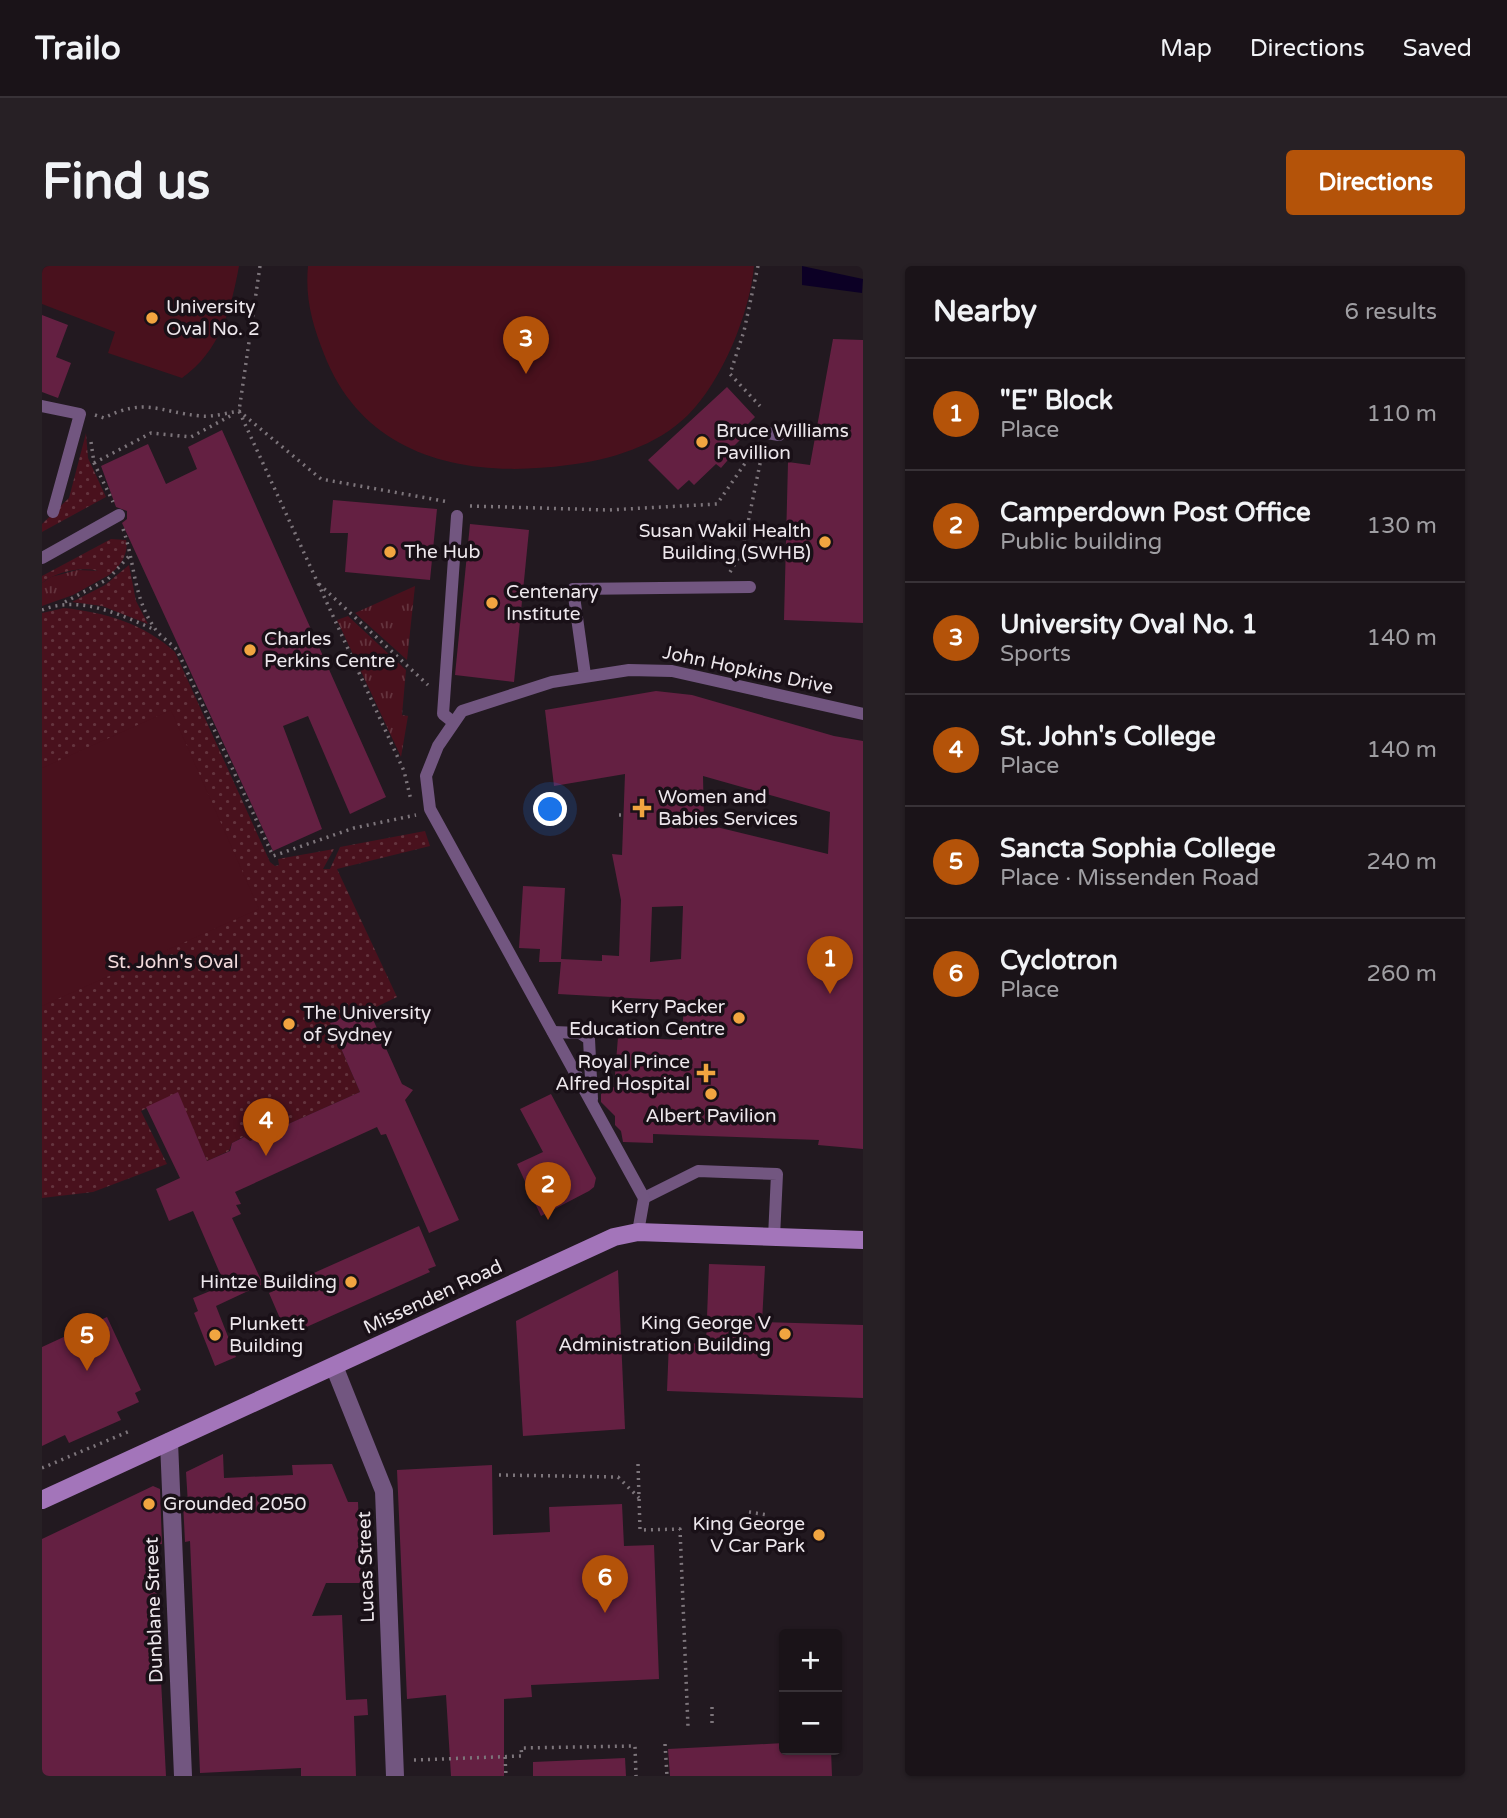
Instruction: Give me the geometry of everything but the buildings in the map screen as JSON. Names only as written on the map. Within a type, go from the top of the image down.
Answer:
[{"type":"street","name":"Missenden Road","points":[[42,1500],[614,1237],[638,1232],[863,1240]]},
{"type":"street","name":"Lucas Street","points":[[334,1366],[384,1491],[395,1776]]},
{"type":"street","name":"Dunblane Street","points":[[169,1441],[183,1776]]},
{"type":"lane","points":[[42,406],[80,414],[52,512]]},
{"type":"lane","points":[[455,509],[443,714],[453,722],[426,776],[430,808],[644,1198],[638,1232]]},
{"type":"lane","points":[[42,558],[119,515]]},
{"type":"lane","points":[[585,675],[572,589],[750,587]]},
{"type":"lane","name":"John Hopkins Drive","points":[[453,722],[462,710],[552,682],[629,670],[673,671],[863,713]]},
{"type":"lane","points":[[553,1032],[580,1033],[589,1039],[592,1103]]},
{"type":"lane","points":[[644,1198],[698,1171],[777,1174],[774,1237]]},
{"type":"path","points":[[62,603],[109,611],[155,630],[177,650],[273,856],[354,828],[418,815],[404,771],[239,411],[260,266]]},
{"type":"path","points":[[758,266],[744,331],[730,374],[760,406]]},
{"type":"path","points":[[91,422],[91,414],[104,418],[127,406],[151,407],[204,417],[239,411],[321,479],[455,509]]},
{"type":"path","points":[[94,463],[151,433],[191,437],[239,411]]},
{"type":"path","points":[[91,430],[90,452],[119,515],[132,552],[137,591],[155,630]]},
{"type":"path","points":[[467,505],[608,510],[717,504],[773,434],[742,552],[722,586]]},
{"type":"path","points":[[42,610],[62,603],[108,579],[132,552]]},
{"type":"path","points":[[317,583],[416,675],[428,682],[428,696]]},
{"type":"path","points":[[42,1468],[130,1431]]},
{"type":"path","points":[[638,1464],[640,1530],[680,1529],[688,1727]]},
{"type":"path","points":[[499,1475],[618,1477],[639,1499]]},
{"type":"path","points":[[749,1512],[768,1515]]},
{"type":"path","points":[[712,1706],[712,1727]]},
{"type":"path","points":[[665,1745],[667,1776]]},
{"type":"path","points":[[408,1760],[522,1756],[521,1748],[635,1746],[636,1776]]},
{"type":"path","points":[[505,1757],[506,1776]]},
{"type":"green space","name":"University Oval No. 2","points":[[42,266],[239,266],[227,314],[215,342],[195,367],[182,378],[108,353],[115,332],[42,304]]},
{"type":"green space","points":[[308,266],[754,266],[747,304],[723,365],[700,401],[676,426],[647,443],[616,455],[584,463],[530,469],[457,463],[423,454],[392,439],[365,417],[342,389],[324,354],[309,300]]},
{"type":"green space","points":[[86,433],[88,458],[106,497],[42,532],[42,524],[69,498]]},
{"type":"green space","points":[[111,539],[126,540],[127,545],[123,560],[109,575],[92,570],[74,570],[42,583],[42,576]]},
{"type":"green space","points":[[129,565],[136,601],[148,624],[102,606],[72,602],[105,585]]},
{"type":"green space","points":[[77,570],[102,571],[109,575],[73,595],[42,606],[42,583],[51,577]]},
{"type":"green space","points":[[415,586],[407,660],[355,613]]},
{"type":"green space","name":"St. John's Oval","points":[[64,608],[123,621],[151,634],[175,652],[270,862],[275,866],[279,865],[278,859],[334,849],[323,869],[330,869],[340,847],[425,831],[430,846],[337,869],[397,997],[370,1010],[366,1006],[330,1023],[360,1092],[250,1141],[243,1137],[232,1143],[229,1151],[207,1161],[177,1093],[141,1111],[167,1164],[93,1192],[42,1198],[42,613]]},
{"type":"green space","points":[[348,616],[406,670],[402,715],[408,716],[401,757],[337,620]]},
{"type":"green space","points":[[171,710],[259,909],[42,1006],[42,768]]},
{"type":"shaded area","points":[[802,266],[863,279],[862,293],[802,285]]},
{"type":"place","name":"University Oval No. 2","points":[[152,318]]},
{"type":"place","name":"University Oval No. 1","points":[[526,374]]},
{"type":"place","name":"Bruce Williams Pavillion","points":[[702,442]]},
{"type":"place","name":"Susan Wakil Health Building (SWHB)","points":[[825,542]]},
{"type":"place","name":"The Hub","points":[[390,552]]},
{"type":"place","name":"Centenary Institute","points":[[492,603]]},
{"type":"place","name":"Charles Perkins Centre","points":[[250,650]]},
{"type":"place","name":"Women and Babies Services","points":[[642,808]]},
{"type":"place","name":"\"E\" Block","points":[[830,994]]},
{"type":"place","name":"Kerry Packer Education Centre","points":[[739,1018]]},
{"type":"place","name":"The University of Sydney","points":[[289,1024]]},
{"type":"place","name":"Royal Prince Alfred Hospital","points":[[706,1073]]},
{"type":"place","name":"Albert Pavilion","points":[[711,1094]]},
{"type":"place","name":"St. John's College","points":[[266,1156]]},
{"type":"place","name":"Camperdown Post Office","points":[[548,1220]]},
{"type":"place","name":"Hintze Building","points":[[351,1282]]},
{"type":"place","name":"King George V Administration Building","points":[[785,1334]]},
{"type":"place","name":"Plunkett Building","points":[[215,1335]]},
{"type":"place","name":"Sancta Sophia College","points":[[87,1371]]},
{"type":"place","name":"Grounded 2050","points":[[149,1504]]},
{"type":"place","name":"King George V Car Park","points":[[819,1535]]},
{"type":"place","name":"Cyclotron","points":[[605,1613]]}]
